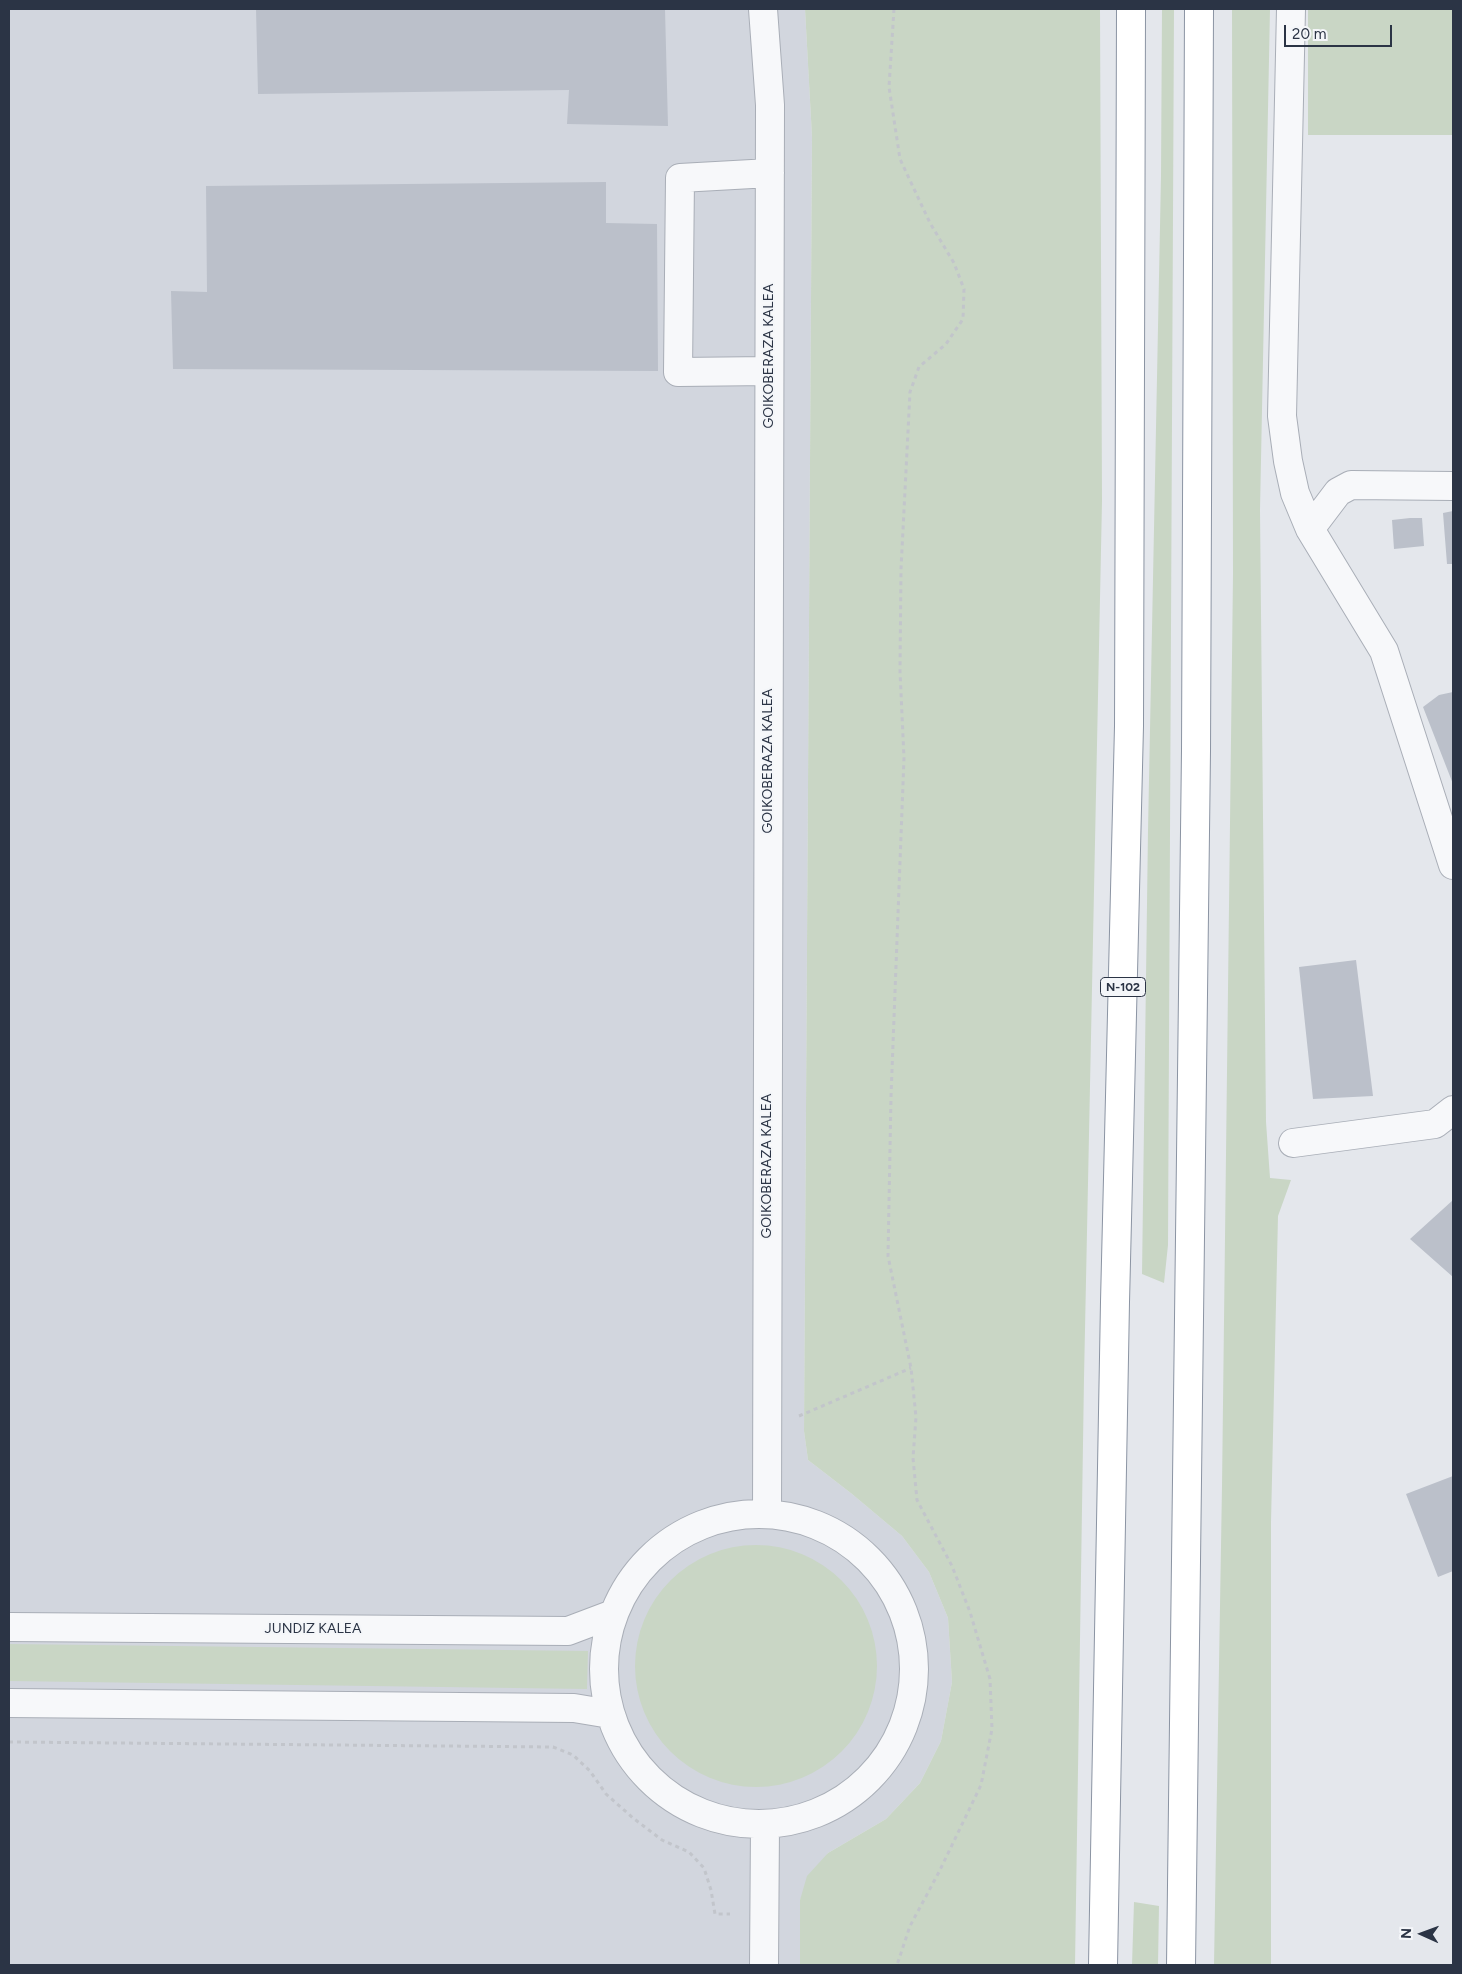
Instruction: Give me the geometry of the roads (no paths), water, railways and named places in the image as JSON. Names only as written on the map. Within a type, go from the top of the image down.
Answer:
[{"type":"highway","name":"N-102","points":[[1103,1965],[1115,1312],[1129,726],[1131,9]]},
{"type":"highway","points":[[1182,1965],[1196,751],[1199,9]]},
{"type":"street","name":"GOIKOBERAZA KALEA","points":[[763,9],[770,105],[766,1513]]},
{"type":"street","points":[[1291,9],[1282,416],[1290,469],[1296,493],[1310,529],[1384,651],[1453,865]]},
{"type":"street","points":[[769,371],[678,372],[680,178],[770,173]]},
{"type":"street","points":[[1310,529],[1338,492],[1352,485],[1453,486]]},
{"type":"street","points":[[1293,1142],[1435,1124],[1453,1110]]},
{"type":"street","points":[[766,1513],[818,1524],[862,1552],[896,1594],[912,1644],[912,1697],[894,1746],[861,1787],[816,1815],[765,1826],[714,1819],[669,1796],[632,1760],[610,1714],[604,1664],[613,1614],[637,1572],[673,1539],[718,1519],[766,1513]]},
{"type":"street","name":"JUNDIZ KALEA","points":[[9,1627],[568,1631],[613,1614]]},
{"type":"street","points":[[9,1702],[574,1708],[610,1714]]},
{"type":"street","points":[[764,1965],[765,1826]]}]
